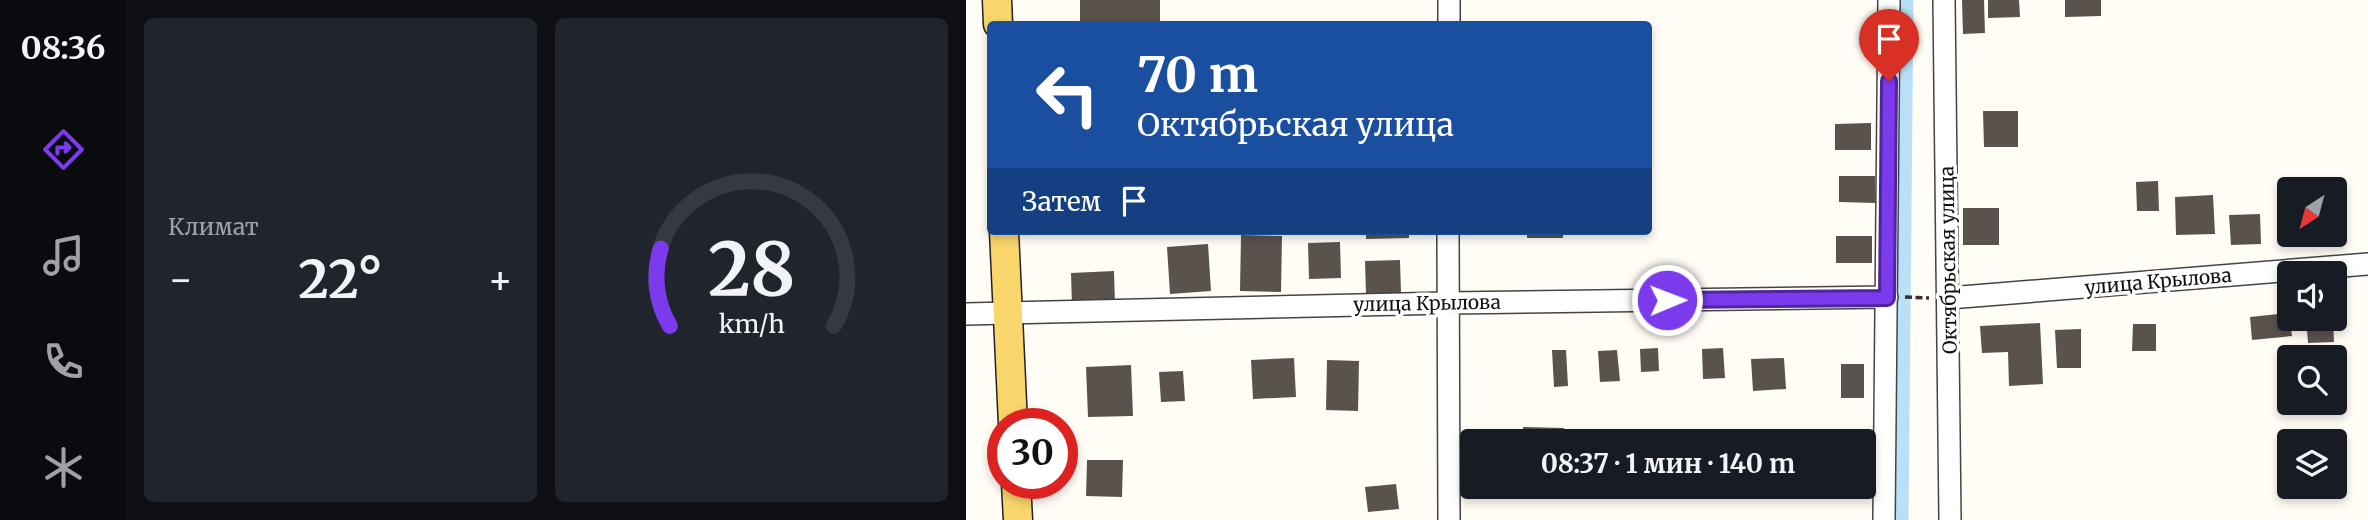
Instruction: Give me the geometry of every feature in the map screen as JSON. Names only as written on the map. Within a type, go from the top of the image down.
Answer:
[{"type":"main road","points":[[997,0],[998,21]]},
{"type":"main road","points":[[1004,235],[1012,408]]},
{"type":"main road","points":[[1017,499],[1018,520]]},
{"type":"street","points":[[1449,0],[1449,21]]},
{"type":"street","points":[[1884,520],[1889,0]]},
{"type":"street","name":"Октябрьская улица","points":[[1944,0],[1950,520]]},
{"type":"street","points":[[1448,235],[1449,520]]},
{"type":"street","name":"улица Крылова","points":[[1949,298],[2368,264]]},
{"type":"street","name":"улица Крылова","points":[[966,314],[1447,303],[1887,298]]},
{"type":"path","points":[[1887,298],[1949,298]]},
{"type":"building","points":[[1080,0],[1160,0],[1160,21],[1080,21]]},
{"type":"building","points":[[1962,0],[1984,0],[1985,33],[1963,34]]},
{"type":"building","points":[[1988,0],[2019,0],[2020,17],[1988,18]]},
{"type":"building","points":[[2065,0],[2101,0],[2101,16],[2065,17]]},
{"type":"building","points":[[1983,111],[2018,111],[2018,147],[1984,147]]},
{"type":"building","points":[[1871,123],[1871,150],[1835,150],[1835,124]]},
{"type":"building","points":[[1839,176],[1875,176],[1875,203],[1839,202]]},
{"type":"building","points":[[2158,181],[2159,211],[2137,211],[2136,182]]},
{"type":"building","points":[[2213,195],[2215,234],[2176,235],[2175,197]]},
{"type":"building","points":[[1963,208],[1999,208],[1999,245],[1963,245]]},
{"type":"building","points":[[2260,214],[2261,244],[2231,245],[2229,215]]},
{"type":"building","points":[[1241,235],[1282,236],[1281,292],[1240,291]]},
{"type":"building","points":[[1366,235],[1409,235],[1409,238],[1366,239]]},
{"type":"building","points":[[1527,235],[1563,235],[1563,238],[1527,238]]},
{"type":"building","points":[[1836,236],[1872,236],[1872,263],[1836,263]]},
{"type":"building","points":[[1340,242],[1341,278],[1309,279],[1308,243]]},
{"type":"building","points":[[1208,244],[1211,291],[1170,294],[1167,247]]},
{"type":"building","points":[[1400,260],[1401,293],[1366,295],[1365,261]]},
{"type":"building","points":[[1114,271],[1115,305],[1072,306],[1071,273]]},
{"type":"building","points":[[2277,314],[2277,331],[2291,331],[2292,336],[2252,340],[2250,317]]},
{"type":"building","points":[[2040,323],[2043,384],[2009,386],[2008,352],[1982,353],[1980,326]]},
{"type":"building","points":[[2133,324],[2156,324],[2156,351],[2132,351]]},
{"type":"building","points":[[2081,329],[2081,368],[2057,368],[2055,330]]},
{"type":"building","points":[[2307,331],[2334,331],[2334,342],[2308,343]]},
{"type":"building","points":[[1658,348],[1659,371],[1641,372],[1640,349]]},
{"type":"building","points":[[1723,348],[1725,378],[1703,379],[1702,349]]},
{"type":"building","points":[[1552,350],[1566,350],[1568,386],[1554,387]]},
{"type":"building","points":[[1617,350],[1620,381],[1600,382],[1598,351]]},
{"type":"building","points":[[1294,358],[1296,397],[1253,399],[1251,360]]},
{"type":"building","points":[[1784,358],[1786,389],[1753,391],[1751,359]]},
{"type":"building","points":[[1327,360],[1359,361],[1358,411],[1326,410]]},
{"type":"building","points":[[1841,364],[1864,364],[1864,398],[1841,398]]},
{"type":"building","points":[[1131,365],[1133,416],[1088,417],[1086,367]]},
{"type":"building","points":[[1183,371],[1185,401],[1161,402],[1159,372]]},
{"type":"building","points":[[1523,427],[1564,428],[1564,429]]},
{"type":"building","points":[[1087,460],[1123,460],[1122,497],[1086,496]]},
{"type":"building","points":[[1396,484],[1399,509],[1368,512],[1365,487]]},
{"type":"waterway","points":[[1898,520],[1903,0]]},
{"type":"route","points":[[1667,300],[1887,298],[1889,81]]}]
